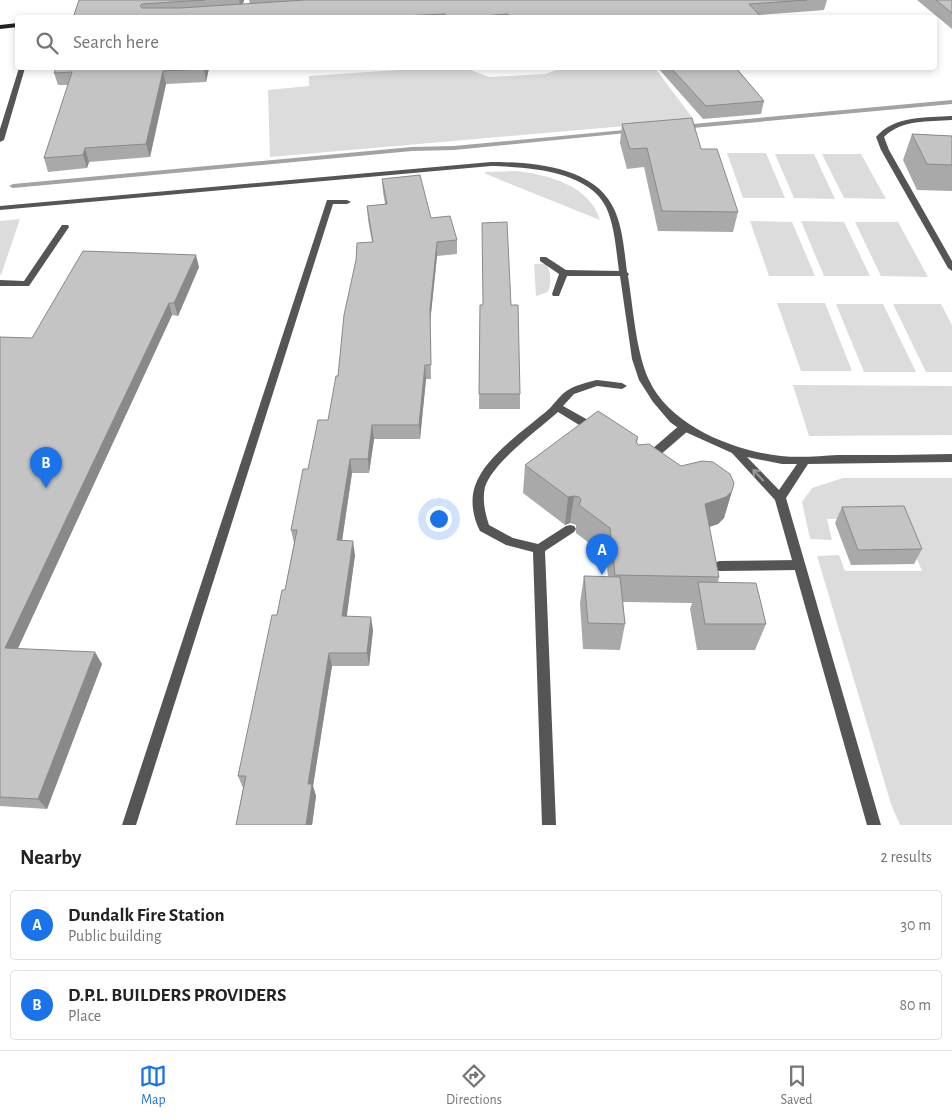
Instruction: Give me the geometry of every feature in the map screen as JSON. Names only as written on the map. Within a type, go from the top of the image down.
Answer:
[{"type":"main road","points":[[0,26],[15,26]]},
{"type":"street","points":[[0,140],[21,70]]},
{"type":"street","points":[[952,118],[900,124],[886,129],[880,137],[885,150],[952,268]]},
{"type":"street","points":[[0,208],[491,164],[535,166],[568,174],[595,190],[606,202],[615,221],[625,274],[637,359],[644,380],[656,400],[674,420],[685,428],[736,451],[782,460],[952,458]]},
{"type":"street","points":[[129,825],[330,202],[347,202]]},
{"type":"street","points":[[0,284],[26,284],[65,227]]},
{"type":"street","points":[[543,260],[564,273],[625,274]]},
{"type":"street","points":[[556,294],[564,273]]},
{"type":"street","points":[[570,529],[539,549],[510,542],[484,528],[478,508],[482,482],[498,460],[571,392],[597,384],[622,386]]},
{"type":"street","points":[[557,407],[606,436]]},
{"type":"street","points":[[638,468],[685,428]]},
{"type":"street","points":[[736,451],[780,498],[874,825]]},
{"type":"street","points":[[780,498],[804,460]]},
{"type":"street","points":[[539,549],[549,825]]},
{"type":"street","points":[[720,566],[799,565]]},
{"type":"shaded area","points":[[399,70],[470,70],[489,77],[545,74],[557,70],[656,70],[694,120],[270,157],[268,90],[309,86],[309,76]]},
{"type":"shaded area","points":[[727,153],[766,153],[785,198],[743,198]]},
{"type":"shaded area","points":[[775,154],[814,154],[835,199],[794,198]]},
{"type":"shaded area","points":[[822,154],[861,154],[886,199],[844,198]]},
{"type":"shaded area","points":[[516,171],[542,175],[577,190],[595,208],[600,220],[485,172]]},
{"type":"shaded area","points":[[20,219],[1,275],[0,275],[0,221]]},
{"type":"shaded area","points":[[750,221],[792,222],[815,276],[769,276]]},
{"type":"shaded area","points":[[801,221],[844,222],[870,276],[824,276]]},
{"type":"shaded area","points":[[855,222],[898,222],[928,277],[881,276]]},
{"type":"shaded area","points":[[534,264],[546,264],[550,278],[548,292],[536,296]]},
{"type":"shaded area","points":[[777,303],[825,303],[852,371],[801,371]]},
{"type":"shaded area","points":[[836,304],[883,304],[916,372],[864,372]]},
{"type":"shaded area","points":[[893,304],[941,304],[952,325],[952,372],[926,372]]},
{"type":"shaded area","points":[[793,385],[952,386],[952,435],[809,436]]},
{"type":"shaded area","points":[[843,478],[952,478],[952,825],[900,825],[891,804],[817,556],[839,555],[845,571],[922,571],[899,518],[827,519],[832,540],[810,539],[802,502],[812,488]]},
{"type":"building","points":[[79,0],[205,0],[142,4],[140,6],[142,8],[180,8],[305,0],[807,0],[749,4],[759,15],[74,15]]},
{"type":"building","points":[[936,0],[952,0],[952,13]]},
{"type":"building","points":[[55,70],[184,70],[163,71],[146,144],[85,148],[83,155],[44,158],[72,72],[54,73]]},
{"type":"building","points":[[673,70],[738,70],[764,101],[706,106]]},
{"type":"building","points":[[692,118],[701,149],[717,149],[738,212],[662,211],[647,148],[630,149],[622,124]]},
{"type":"building","points":[[912,134],[952,136],[952,165],[927,164]]},
{"type":"building","points":[[420,175],[431,218],[450,216],[457,240],[437,242],[430,309],[431,365],[425,365],[419,425],[372,425],[368,459],[350,459],[337,540],[353,541],[342,616],[371,617],[367,653],[329,653],[308,784],[312,784],[306,825],[236,825],[246,776],[238,776],[272,615],[277,615],[282,590],[285,590],[297,530],[291,530],[303,469],[308,469],[318,420],[328,420],[336,376],[338,376],[344,315],[356,260],[357,243],[373,242],[367,206],[387,204],[382,179]]},
{"type":"building","points":[[507,222],[511,305],[518,305],[520,394],[479,394],[480,305],[483,305],[482,223]]},
{"type":"building","points":[[83,251],[196,255],[174,303],[169,303],[5,648],[95,652],[38,799],[0,797],[0,337],[32,338]]},
{"type":"building","points":[[598,411],[638,437],[636,441],[638,445],[649,444],[681,466],[702,461],[713,462],[730,474],[734,483],[732,491],[726,497],[705,504],[719,577],[615,575],[610,528],[579,505],[581,500],[579,497],[568,497],[525,465]]},
{"type":"building","points":[[904,506],[922,549],[858,550],[842,507]]},
{"type":"building","points":[[584,576],[620,577],[625,624],[588,623]]},
{"type":"building","points":[[698,582],[756,583],[766,624],[705,624]]},
{"type":"waterway","points":[[682,127],[952,102]]},
{"type":"waterway","points":[[13,186],[412,149],[454,148],[635,131]]},
{"type":"place","name":"D.P.L. BUILDERS PROVIDERS","points":[[46,488]]},
{"type":"place","name":"Dundalk Fire Station","points":[[602,575]]}]
